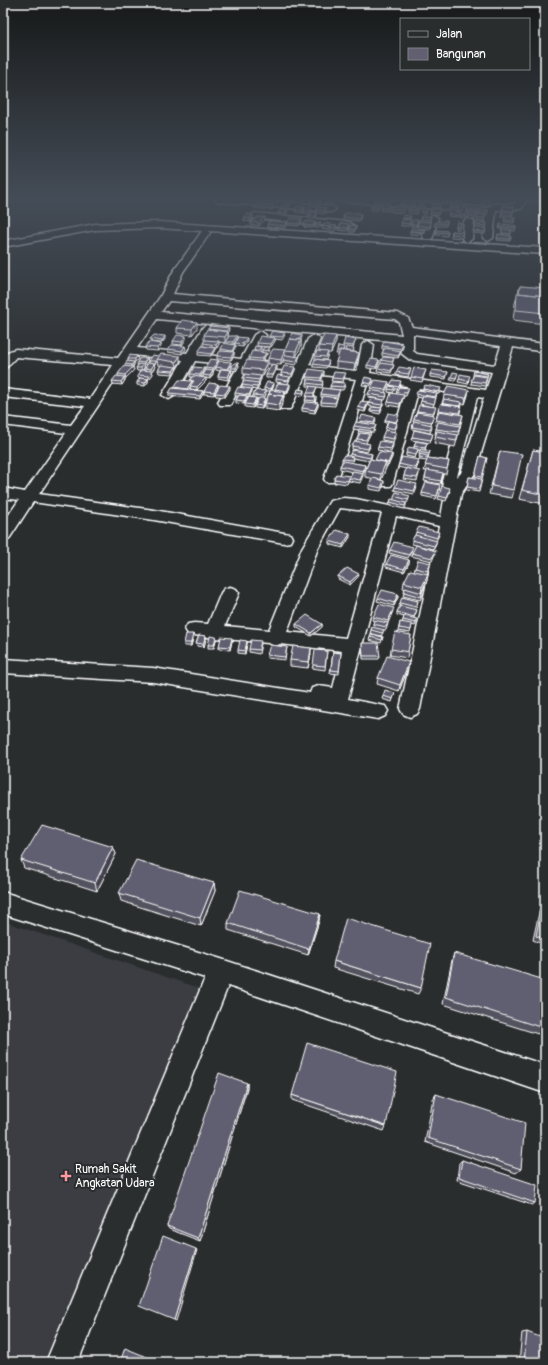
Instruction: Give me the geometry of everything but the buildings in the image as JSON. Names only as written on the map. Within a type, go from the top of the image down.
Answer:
[{"type":"street","points":[[3,535],[124,356],[155,314],[166,297],[184,262]]},
{"type":"street","points":[[166,297],[398,316],[404,320],[408,335],[406,350],[410,356],[499,369]]},
{"type":"street","points":[[273,326],[282,307]]},
{"type":"street","points":[[155,314],[273,326],[508,343],[545,348]]},
{"type":"street","points":[[169,395],[207,329]]},
{"type":"street","points":[[225,402],[247,363],[260,335]]},
{"type":"street","points":[[285,406],[300,368],[314,339]]},
{"type":"street","points":[[453,494],[468,473],[508,343]]},
{"type":"street","points":[[331,479],[363,376],[368,345]]},
{"type":"street","points":[[3,364],[11,354],[16,353],[191,358],[300,368],[491,395]]},
{"type":"street","points":[[386,483],[414,383]]},
{"type":"street","points":[[3,392],[93,403]]},
{"type":"street","points":[[410,709],[448,524],[453,494],[450,481],[472,392]]},
{"type":"street","points":[[3,421],[74,430]]},
{"type":"street","points":[[3,493],[154,515],[284,538]]},
{"type":"street","points":[[275,638],[310,548],[335,504],[340,502],[358,503],[448,524]]},
{"type":"street","points":[[166,669],[337,696],[341,694],[390,511]]},
{"type":"street","points":[[214,632],[230,593]]},
{"type":"street","points":[[194,629],[353,645]]},
{"type":"street","points":[[3,666],[153,675],[378,711]]},
{"type":"street","points":[[3,903],[221,971],[545,1079]]},
{"type":"street","points":[[62,1362],[221,971]]},
{"type":"shaded area","name":"Rumah Sakit Angkatan Udara","points":[[3,921],[207,991],[52,1362],[3,1362]]},
{"type":"place","name":"Rumah Sakit Angkatan Udara","points":[[66,1176]]}]
